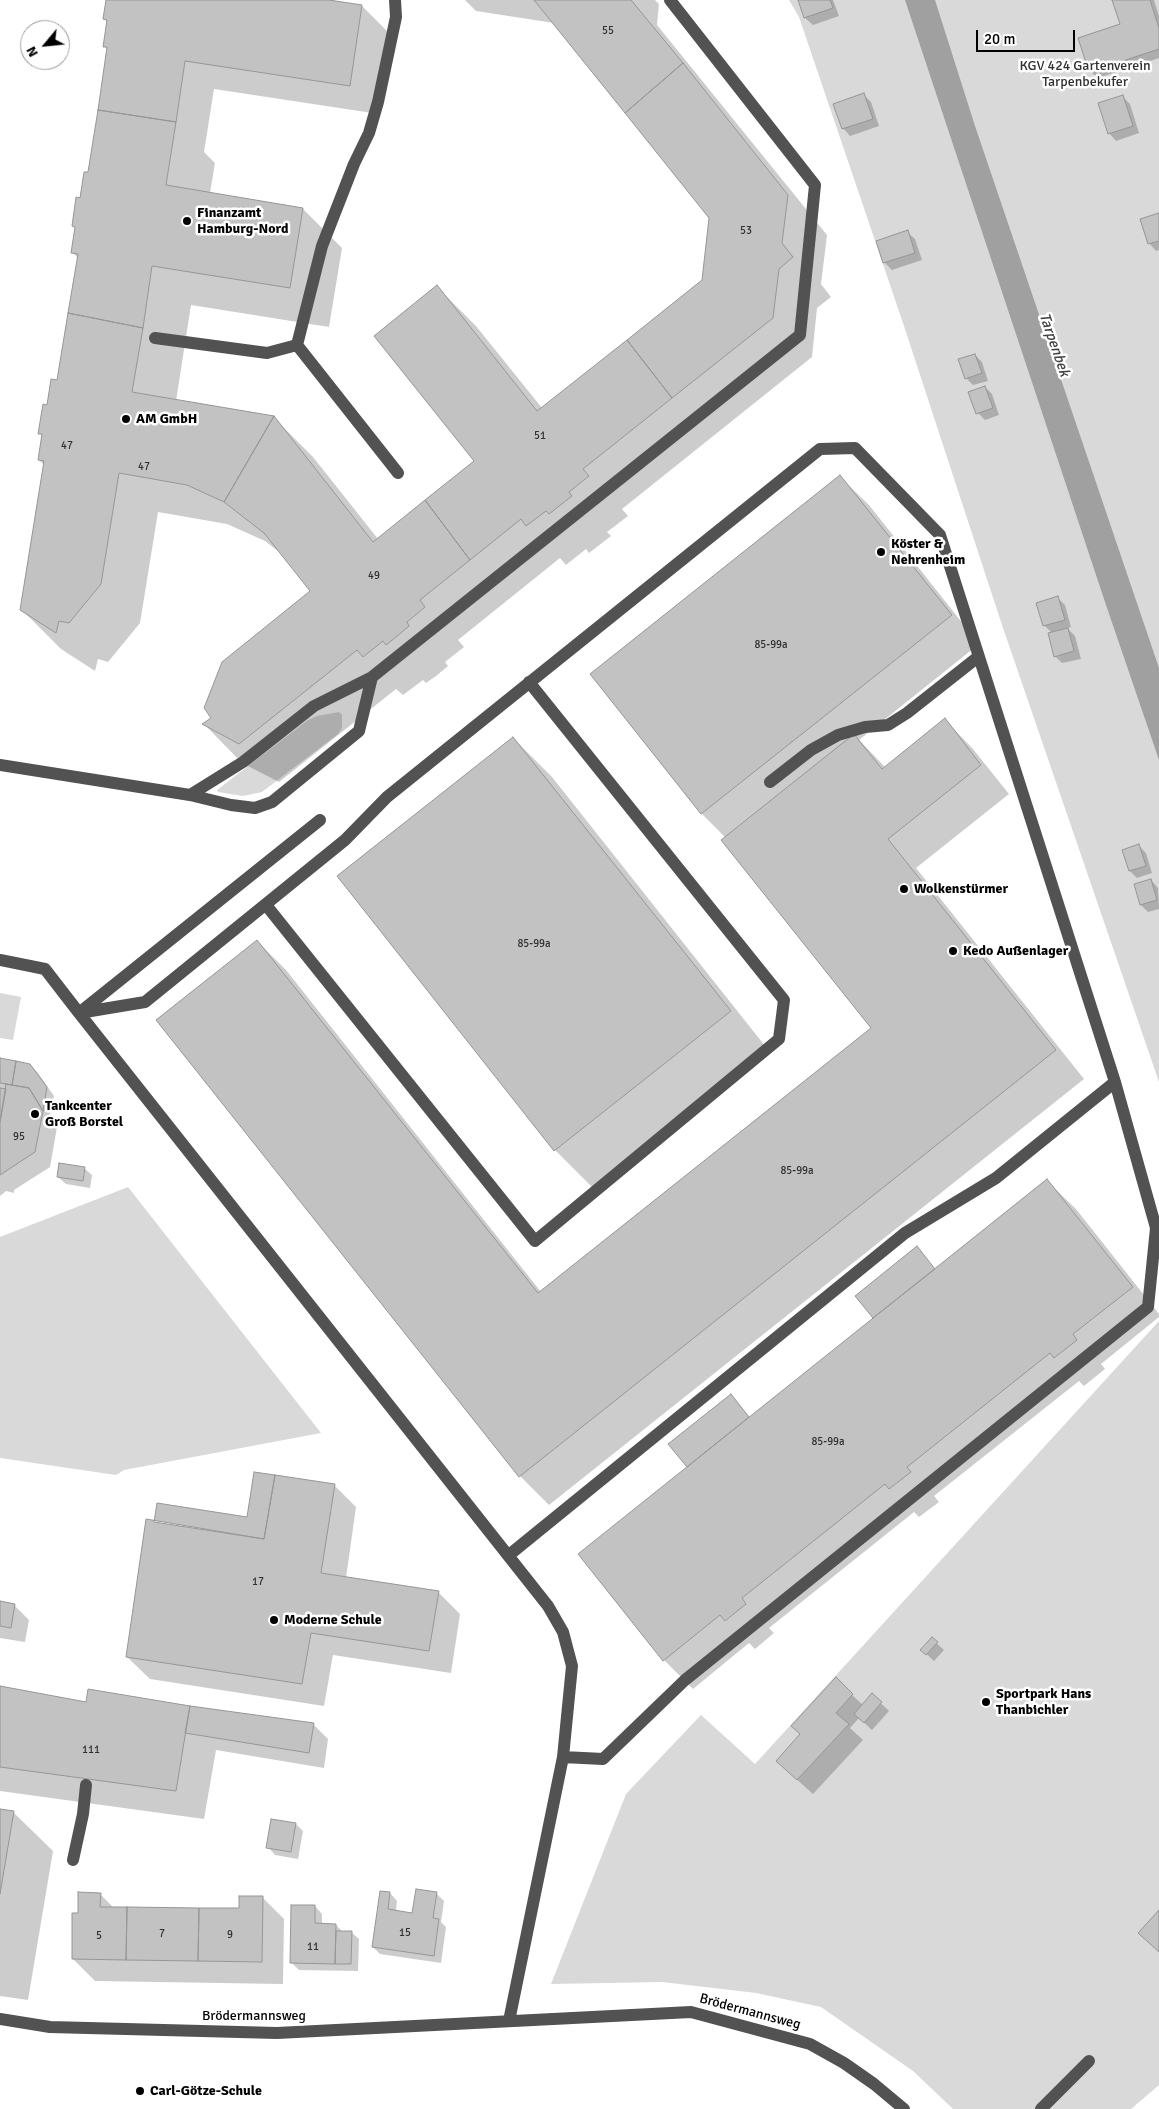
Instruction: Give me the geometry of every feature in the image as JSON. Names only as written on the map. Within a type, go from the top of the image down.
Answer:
[{"type":"street","points":[[297,345],[322,246],[354,164],[372,125],[396,17],[395,0]]},
{"type":"street","points":[[190,794],[243,762],[314,706],[372,677],[800,335],[816,185],[670,0]]},
{"type":"street","points":[[155,338],[267,354],[297,345]]},
{"type":"street","points":[[297,345],[398,473]]},
{"type":"street","points":[[79,1013],[145,1002],[345,840],[386,797],[820,449],[855,448],[940,535],[1115,1082],[1156,1228],[1148,1307],[685,1680],[603,1759],[563,1757]]},
{"type":"street","points":[[770,782],[811,750],[838,735],[865,727],[888,725],[907,714],[978,657]]},
{"type":"street","points":[[0,765],[190,794],[231,805],[255,808],[272,802],[359,731],[372,677]]},
{"type":"street","points":[[266,904],[535,1241],[779,1039],[784,1000],[528,682]]},
{"type":"street","points":[[79,1013],[320,820]]},
{"type":"street","points":[[0,960],[46,969],[509,1555],[548,1606],[563,1632],[572,1666],[563,1757],[509,2021]]},
{"type":"street","points":[[509,1555],[905,1234],[996,1178],[1115,1082]]},
{"type":"street","points":[[73,1860],[83,1814],[86,1785]]},
{"type":"street","name":"Brödermannsweg","points":[[0,2019],[50,2027],[277,2033],[691,2012],[810,2044],[851,2068],[904,2109]]},
{"type":"street","points":[[1041,2109],[1089,2061]]},
{"type":"green space","name":"KGV 424 Gartenverein Tarpenbekufer","points":[[789,0],[1159,0],[1159,1082],[1002,625],[904,326],[799,17]]},
{"type":"green space","points":[[339,712],[342,715],[342,728],[338,734],[262,792],[243,796],[218,792],[217,790],[308,720],[317,716]]},
{"type":"green space","points":[[0,993],[21,997],[13,1040],[0,1038]]},
{"type":"green space","points":[[128,1187],[321,1433],[124,1470],[116,1475],[0,1458],[0,1237]]},
{"type":"green space","name":"Sportpark Hans Thanbichler","points":[[1159,1321],[1159,2085],[1131,2109],[953,2109],[913,2071],[821,2007],[756,1993],[662,1982],[551,1984],[626,1794],[701,1715],[755,1764]]},
{"type":"shaded area","points":[[905,0],[935,0],[975,126],[1159,668],[1159,760],[1106,605]]},
{"type":"building","points":[[106,0],[329,0],[362,5],[350,86],[185,61],[176,122],[98,110],[107,47],[103,47],[107,20],[103,19]]},
{"type":"building","points":[[534,0],[631,0],[683,63],[625,113]]},
{"type":"building","points":[[798,0],[830,0],[833,8],[804,18]]},
{"type":"building","points":[[1112,0],[1150,0],[1159,28],[1159,49],[1089,72],[1078,38],[1120,24]]},
{"type":"building","points":[[683,63],[788,195],[782,243],[793,257],[779,269],[773,318],[672,398],[627,340],[702,280],[709,218],[625,113]]},
{"type":"building","points":[[864,93],[873,119],[842,129],[833,104]]},
{"type":"building","points":[[1123,95],[1133,126],[1108,134],[1098,103]]},
{"type":"building","name":"Finanzamt Hamburg-Nord","points":[[98,110],[176,122],[166,185],[303,208],[290,288],[152,266],[143,328],[68,313],[78,254],[71,253],[75,227],[72,226],[76,197],[80,198],[84,172],[88,172]]},
{"type":"building","points":[[1159,213],[1159,241],[1148,244],[1140,219]]},
{"type":"building","points":[[908,230],[915,253],[883,263],[876,241]]},
{"type":"building","points":[[437,285],[537,411],[627,340],[672,398],[583,469],[589,476],[569,492],[572,496],[549,514],[546,511],[526,526],[521,519],[470,560],[425,500],[474,461],[374,336]]},
{"type":"building","points":[[68,313],[143,328],[132,392],[274,416],[224,502],[187,485],[119,473],[101,584],[69,623],[59,621],[56,633],[20,610],[44,461],[38,460],[42,434],[38,434],[43,404],[47,405],[51,379],[57,380]]},
{"type":"building","points":[[975,354],[982,373],[965,379],[958,359]]},
{"type":"building","points":[[985,386],[993,408],[976,414],[968,392]]},
{"type":"building","points":[[274,416],[373,542],[425,500],[470,560],[420,600],[425,607],[407,622],[409,626],[386,645],[383,641],[363,657],[357,650],[239,744],[202,724],[211,718],[204,708],[222,662],[310,591],[264,533],[224,502]]},
{"type":"building","points":[[840,475],[952,615],[701,814],[590,674]]},
{"type":"building","points":[[1058,596],[1065,620],[1043,626],[1036,603]]},
{"type":"building","points":[[1068,628],[1074,651],[1054,657],[1048,633]]},
{"type":"building","points":[[945,718],[981,765],[888,839],[1056,1050],[519,1477],[156,1020],[257,940],[538,1293],[871,1028],[721,840],[854,734],[882,769]]},
{"type":"building","points":[[513,737],[731,1011],[554,1151],[337,876]]},
{"type":"building","points":[[1139,844],[1146,866],[1129,871],[1122,850]]},
{"type":"building","points":[[1151,879],[1157,900],[1140,905],[1134,884]]},
{"type":"building","points":[[0,1058],[16,1061],[12,1085],[0,1083]]},
{"type":"building","points":[[16,1061],[30,1064],[47,1087],[43,1111],[29,1088],[12,1085]]},
{"type":"building","points":[[6,1084],[29,1088],[43,1111],[35,1152],[0,1175],[0,1122]]},
{"type":"building","points":[[0,1088],[6,1089],[0,1122]]},
{"type":"building","points":[[59,1163],[85,1167],[83,1181],[57,1177]]},
{"type":"building","points":[[1047,1179],[1133,1287],[1073,1334],[1077,1340],[1054,1358],[1050,1353],[907,1467],[911,1472],[889,1489],[885,1484],[742,1598],[746,1604],[725,1621],[720,1615],[663,1661],[578,1554]]},
{"type":"building","points":[[917,1246],[935,1269],[873,1318],[855,1296]]},
{"type":"building","points":[[731,1394],[749,1417],[687,1467],[668,1444]]},
{"type":"building","points":[[254,1472],[275,1475],[264,1539],[154,1522],[157,1503],[247,1517]]},
{"type":"building","points":[[275,1475],[335,1484],[321,1573],[439,1591],[429,1651],[311,1633],[302,1684],[126,1657],[146,1519],[264,1539]]},
{"type":"building","points":[[0,1601],[15,1604],[11,1628],[0,1626]]},
{"type":"building","points":[[932,1637],[938,1642],[926,1655],[920,1650]]},
{"type":"building","points":[[836,1677],[853,1694],[836,1713],[849,1724],[797,1780],[776,1761],[800,1734],[791,1726]]},
{"type":"building","points":[[0,1686],[86,1702],[88,1689],[190,1706],[176,1791],[0,1767]]},
{"type":"building","points":[[872,1693],[882,1702],[864,1723],[854,1714]]},
{"type":"building","points":[[190,1706],[314,1723],[309,1753],[185,1733]]},
{"type":"building","points":[[0,1809],[14,1811],[0,1894]]},
{"type":"building","points":[[271,1819],[296,1823],[291,1852],[266,1848]]},
{"type":"building","points":[[416,1889],[437,1892],[433,1918],[439,1919],[434,1956],[372,1947],[380,1891],[390,1892],[388,1909],[412,1913]]},
{"type":"building","points":[[78,1892],[101,1893],[100,1907],[127,1907],[126,1960],[72,1959],[72,1913],[78,1913]]},
{"type":"building","points":[[239,1896],[263,1896],[262,1962],[198,1961],[199,1908],[239,1908]]},
{"type":"building","points":[[291,1905],[315,1905],[315,1923],[336,1924],[335,1964],[290,1963]]},
{"type":"building","points":[[127,1907],[199,1908],[198,1961],[126,1960]]},
{"type":"building","points":[[1159,1910],[1159,1952],[1138,1933]]},
{"type":"building","points":[[336,1931],[352,1931],[351,1964],[335,1964]]},
{"type":"place","name":"Finanzamt Hamburg-Nord","points":[[187,221]]},
{"type":"place","name":"AM GmbH","points":[[126,419]]},
{"type":"place","name":"Köster & Nehrenheim","points":[[881,552]]},
{"type":"place","name":"Wolkenstürmer","points":[[904,889]]},
{"type":"place","name":"Kedo Außenlager","points":[[953,951]]},
{"type":"place","name":"Tankcenter Groß Borstel","points":[[35,1114]]},
{"type":"place","name":"Moderne Schule","points":[[274,1620]]},
{"type":"place","name":"Sportpark Hans Thanbichler","points":[[986,1702]]},
{"type":"place","name":"Carl-Götze-Schule","points":[[140,2091]]},
{"type":"water label","name":"Tarpenbek","points":[[1054,345]]}]
